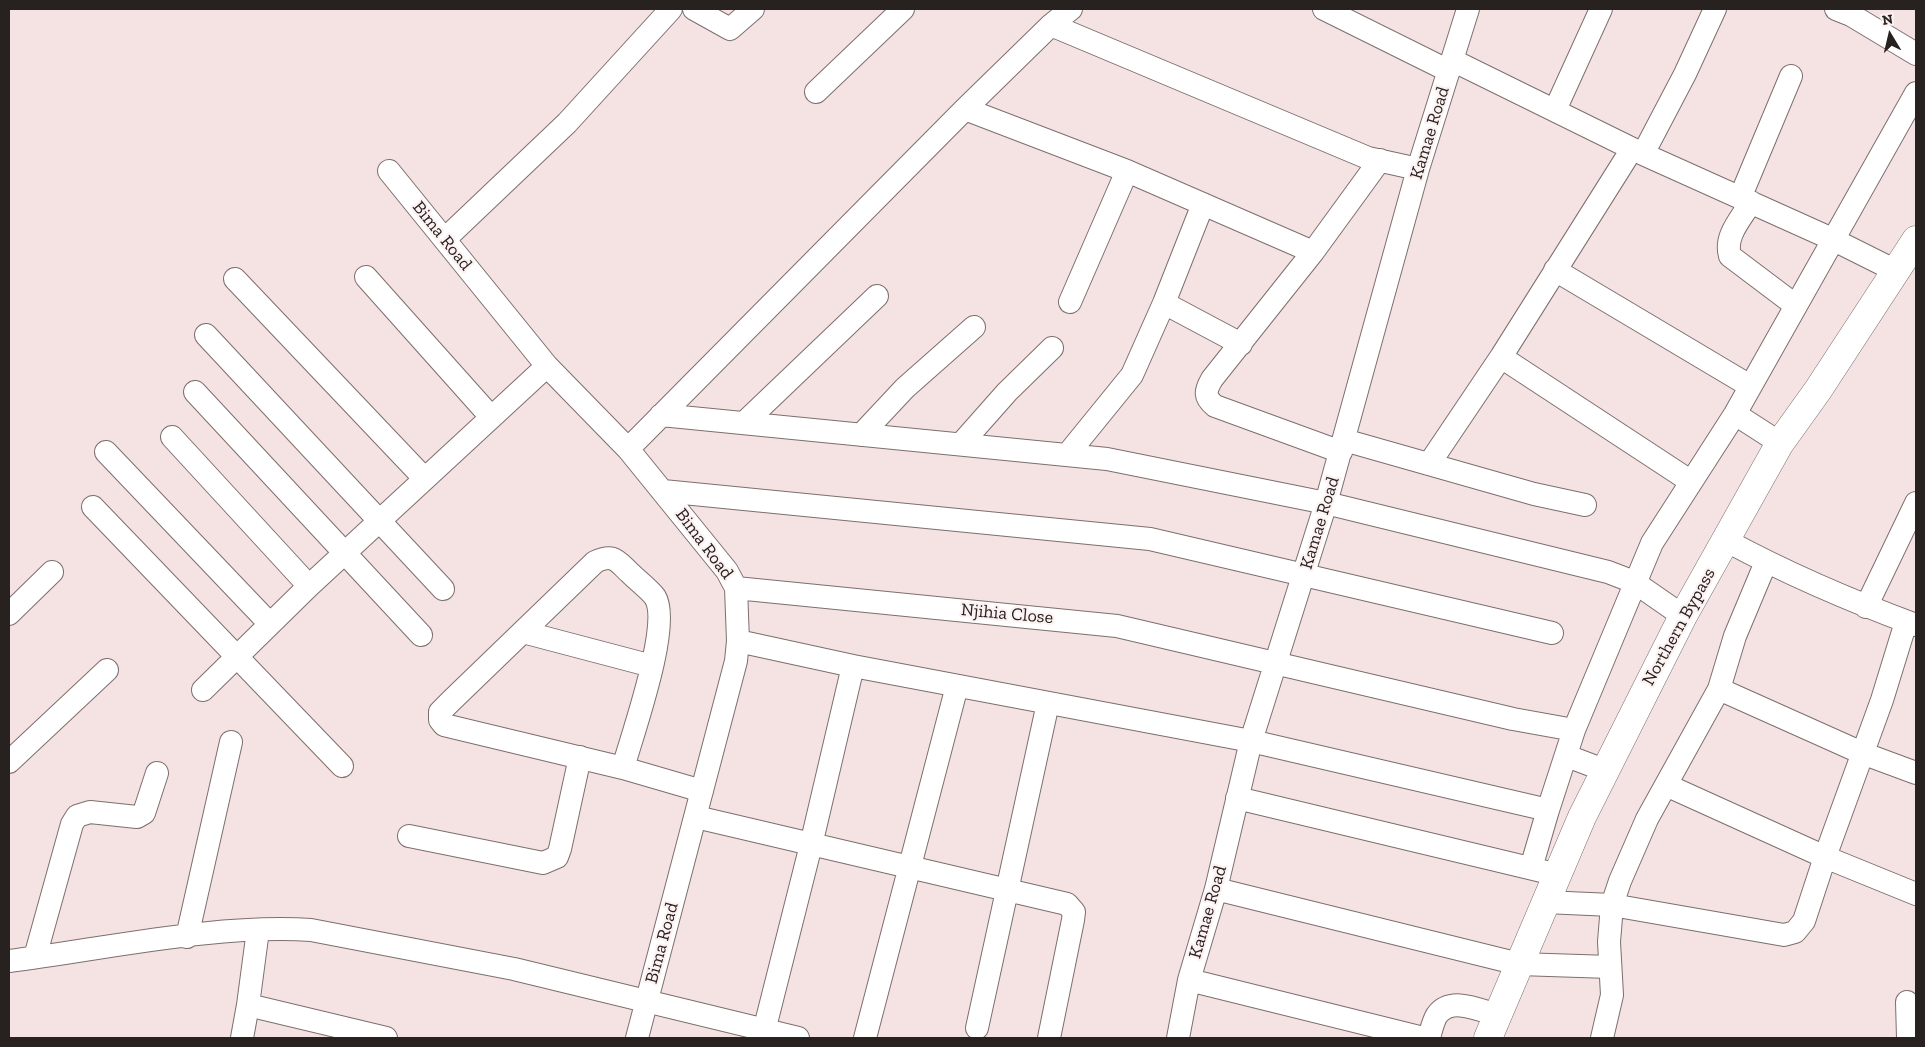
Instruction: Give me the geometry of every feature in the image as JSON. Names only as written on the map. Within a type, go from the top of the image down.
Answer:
[{"type":"main road","name":"Northern Bypass","points":[[1493,1032],[1545,902],[1544,871],[1604,770],[1683,616],[1727,541],[1780,443],[1818,390],[1916,240]]},
{"type":"street","points":[[445,239],[567,123],[671,9]]},
{"type":"street","points":[[694,9],[730,29],[753,9]]},
{"type":"street","points":[[816,92],[903,9]]},
{"type":"street","points":[[628,449],[965,109],[1052,24],[1071,9]]},
{"type":"street","points":[[1324,9],[1555,110],[1638,152],[1832,239],[1896,271]]},
{"type":"street","name":"Kamae Road","points":[[1178,1038],[1189,980],[1216,889],[1251,741],[1274,663],[1304,576],[1326,503],[1418,170],[1468,9]]},
{"type":"street","points":[[1555,110],[1601,9]]},
{"type":"street","points":[[1429,464],[1501,357],[1556,270],[1638,152],[1715,9]]},
{"type":"street","points":[[1847,11],[1916,54]]},
{"type":"street","points":[[1052,24],[1368,158],[1418,170]]},
{"type":"street","points":[[1791,76],[1745,200],[1728,239],[1727,247],[1730,256],[1795,305]]},
{"type":"street","points":[[1237,798],[1544,871],[1548,810],[1574,730],[1634,582],[1652,543],[1690,481],[1735,414],[1832,239],[1899,127],[1916,94]]},
{"type":"street","points":[[965,109],[1127,171],[1313,252]]},
{"type":"street","points":[[1380,160],[1313,252],[1212,379],[1207,388],[1207,400],[1214,406],[1342,446],[1429,464],[1534,494],[1585,505]]},
{"type":"street","name":"Bima Road","points":[[389,171],[547,366],[628,449],[663,491],[727,571],[736,588],[738,641],[736,661],[637,1038]]},
{"type":"street","points":[[1070,302],[1127,171]]},
{"type":"street","points":[[1067,455],[1132,376],[1204,204]]},
{"type":"street","points":[[1556,270],[1750,386]]},
{"type":"street","points":[[366,276],[491,417]]},
{"type":"street","points":[[235,280],[424,478]]},
{"type":"street","points":[[744,423],[877,296]]},
{"type":"street","points":[[1164,303],[1241,344]]},
{"type":"street","points":[[861,435],[905,388],[974,327]]},
{"type":"street","points":[[206,335],[443,589]]},
{"type":"street","points":[[961,444],[1007,392],[1052,348]]},
{"type":"street","points":[[1501,357],[1690,481]]},
{"type":"street","points":[[203,690],[344,553],[547,366]]},
{"type":"street","points":[[195,392],[421,635]]},
{"type":"street","points":[[1735,414],[1780,443]]},
{"type":"street","points":[[661,415],[1107,459],[1326,503],[1608,572],[1634,582],[1683,616]]},
{"type":"street","points":[[172,437],[309,586]]},
{"type":"street","points":[[106,452],[270,624]]},
{"type":"street","points":[[663,491],[1150,539],[1552,633]]},
{"type":"street","points":[[1866,607],[1916,503]]},
{"type":"street","points":[[93,507],[236,658],[342,766]]},
{"type":"street","points":[[1545,902],[1612,904],[1784,935],[1794,932],[1804,921],[1862,753],[1911,623],[1866,607],[1766,562],[1727,541]]},
{"type":"street","points":[[623,768],[652,666],[660,628],[660,612],[655,598],[615,559],[605,558],[596,562],[440,712],[440,720],[444,725],[580,757],[702,791]]},
{"type":"street","points":[[1602,1038],[1612,995],[1609,942],[1612,904],[1634,848],[1719,689],[1735,636],[1766,562]]},
{"type":"street","points":[[9,614],[52,572]]},
{"type":"street","name":"Njihia Close","points":[[736,588],[1117,626],[1513,719],[1574,730]]},
{"type":"street","points":[[523,632],[652,666]]},
{"type":"street","points":[[738,641],[853,666],[1251,741],[1548,810]]},
{"type":"street","points":[[764,1031],[811,845],[853,666]]},
{"type":"street","points":[[9,762],[107,670]]},
{"type":"street","points":[[866,1038],[957,686]]},
{"type":"street","points":[[1719,689],[1862,753],[1916,773]]},
{"type":"street","points":[[977,1028],[1048,703]]},
{"type":"street","points":[[187,937],[231,742]]},
{"type":"street","points":[[1567,756],[1604,770]]},
{"type":"street","points":[[409,836],[542,863],[550,861],[557,857],[560,849],[580,757]]},
{"type":"street","points":[[35,957],[72,824],[77,816],[90,812],[130,818],[138,817],[144,813],[157,773]]},
{"type":"street","points":[[1666,785],[1825,857],[1916,894]]},
{"type":"street","points":[[696,817],[1067,904],[1074,912],[1049,1038]]},
{"type":"street","points":[[1216,889],[1519,964],[1610,968]]},
{"type":"street","points":[[242,1038],[258,930]]},
{"type":"street","points":[[9,960],[187,937],[258,930],[311,930],[514,969],[798,1038]]},
{"type":"street","points":[[1189,980],[1423,1038]]},
{"type":"street","points":[[1907,1002],[1908,1038]]},
{"type":"street","points":[[1429,1038],[1437,1015],[1446,1008],[1458,1004],[1493,1032]]},
{"type":"street","points":[[248,1005],[386,1038]]}]
